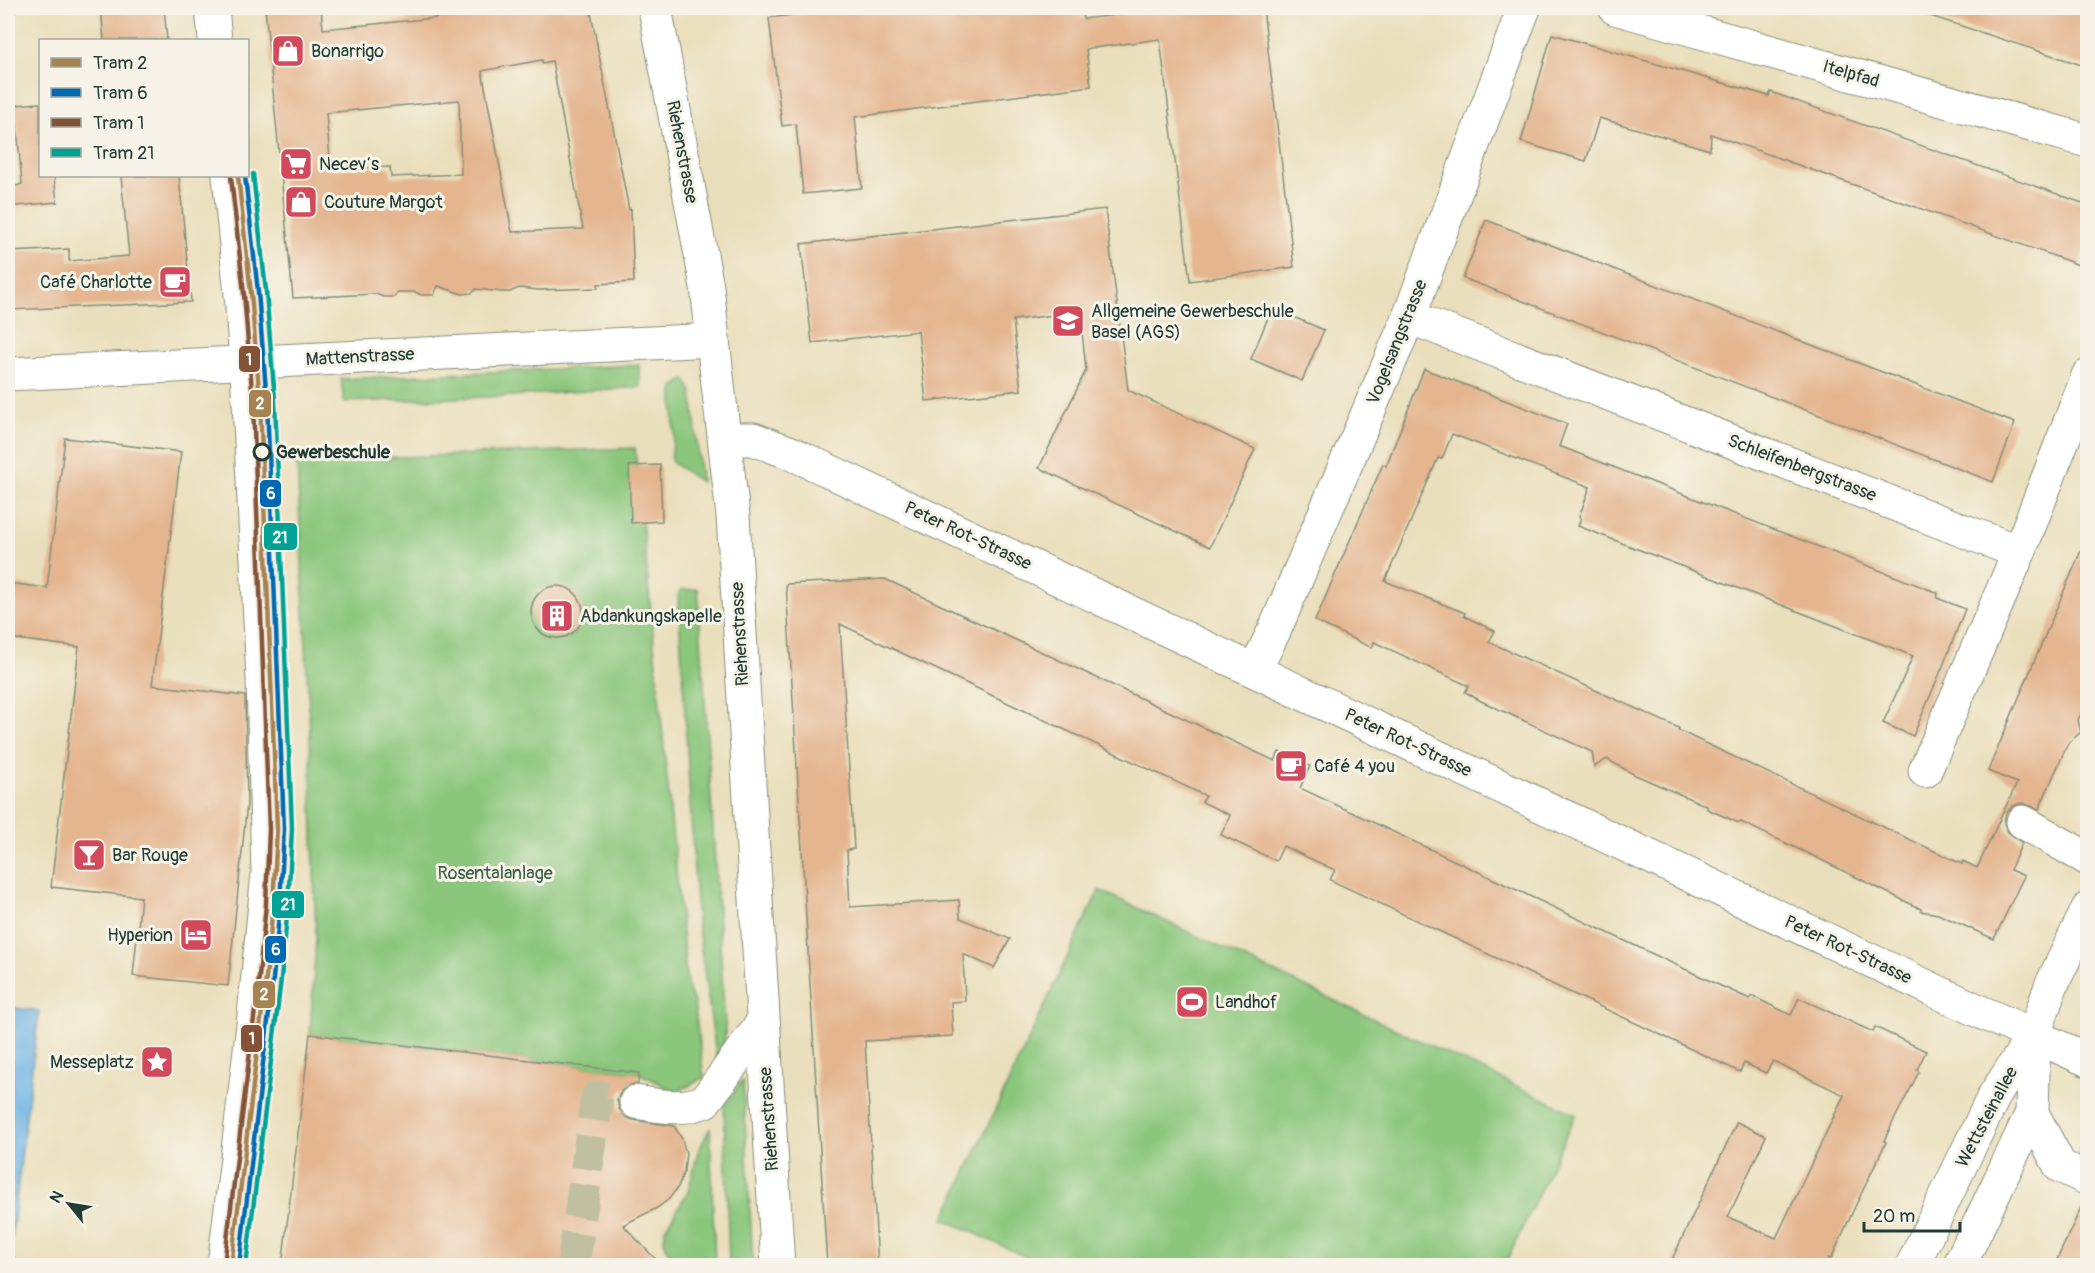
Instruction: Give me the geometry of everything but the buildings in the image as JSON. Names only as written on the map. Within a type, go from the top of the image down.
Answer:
[{"type":"street","points":[[212,8],[215,39]]},
{"type":"street","name":"Riehenstrasse","points":[[655,8],[707,286],[726,439],[733,516],[778,1266]]},
{"type":"street","name":"Vogelsangstrasse","points":[[1255,670],[1275,629],[1409,317],[1524,8]]},
{"type":"street","name":"Itelpfad","points":[[1615,8],[2088,141]]},
{"type":"street","points":[[224,1266],[258,985],[268,862],[263,679],[247,362],[229,177]]},
{"type":"street","name":"Schleifenbergstrasse","points":[[1409,317],[2019,552]]},
{"type":"street","name":"Mattenstrasse","points":[[8,374],[713,340]]},
{"type":"street","points":[[1925,771],[2019,552],[2088,376]]},
{"type":"street","name":"Peter Rot-Strasse","points":[[726,439],[753,439],[791,453],[1971,1008],[2088,1060]]},
{"type":"street","points":[[2023,822],[2088,858]]},
{"type":"street","name":"Wettsteinallee","points":[[1912,1266],[1994,1096],[2034,1035],[2051,986],[2088,909]]},
{"type":"street","points":[[636,1102],[680,1107],[693,1106],[705,1101],[764,1022]]},
{"type":"street","name":"Wettsteinallee","points":[[1959,1266],[2032,1113],[2034,1035]]},
{"type":"street","points":[[2032,1113],[2060,1166],[2088,1179]]},
{"type":"green space","points":[[639,365],[640,387],[514,396],[344,402],[341,379]]},
{"type":"green space","points":[[685,379],[692,392],[701,482],[673,463],[671,459],[674,436],[674,387]]},
{"type":"green space","name":"Rosentalanlage","points":[[635,448],[687,984],[694,1003],[704,1077],[689,1086],[674,1091],[639,1073],[310,1034],[316,939],[310,734],[297,461]]},
{"type":"green space","points":[[698,589],[725,1024],[725,1038],[717,1061],[697,921],[678,595],[681,590]]},
{"type":"green space","name":"Landhof","points":[[1099,890],[1576,1114],[1505,1265],[1043,1265],[944,1219]]},
{"type":"green space","points":[[743,1081],[753,1265],[729,1265],[724,1106]]},
{"type":"green space","points":[[710,1128],[715,1265],[673,1265],[664,1241],[665,1229],[688,1192],[698,1152]]},
{"type":"green space","points":[[2087,1134],[2087,1171],[2073,1164]]},
{"type":"water","points":[[8,1007],[39,1011],[8,1266]]},
{"type":"tunnel","points":[[573,1266],[597,1097],[636,1102]]},
{"type":"tram line","name":"21","points":[[246,1266],[281,979],[292,828],[275,401],[253,174]]},
{"type":"tram line","name":"1","points":[[224,1265],[259,977],[266,904],[269,829],[253,402],[231,177]]},
{"type":"tram line","name":"2","points":[[231,1266],[266,978],[277,829],[260,402],[238,177]]},
{"type":"tram line","name":"6","points":[[239,1266],[273,979],[284,829],[267,402],[245,177]]},
{"type":"place","name":"Bonarrigo","points":[[288,51]]},
{"type":"place","name":"Necev‘s","points":[[296,164]]},
{"type":"place","name":"Couture Margot","points":[[301,202]]},
{"type":"place","name":"Café Charlotte","points":[[175,282]]},
{"type":"place","name":"Allgemeine Gewerbeschule Basel (AGS)","points":[[1068,321]]},
{"type":"place","name":"Gewerbeschule","points":[[262,452]]},
{"type":"place","name":"Abdankungskapelle","points":[[557,616]]},
{"type":"place","name":"Café 4 you","points":[[1291,766]]},
{"type":"place","name":"Bar Rouge","points":[[89,855]]},
{"type":"place","name":"Hyperion","points":[[196,935]]},
{"type":"place","name":"Landhof","points":[[1192,1002]]},
{"type":"place","name":"Messeplatz","points":[[157,1062]]}]
